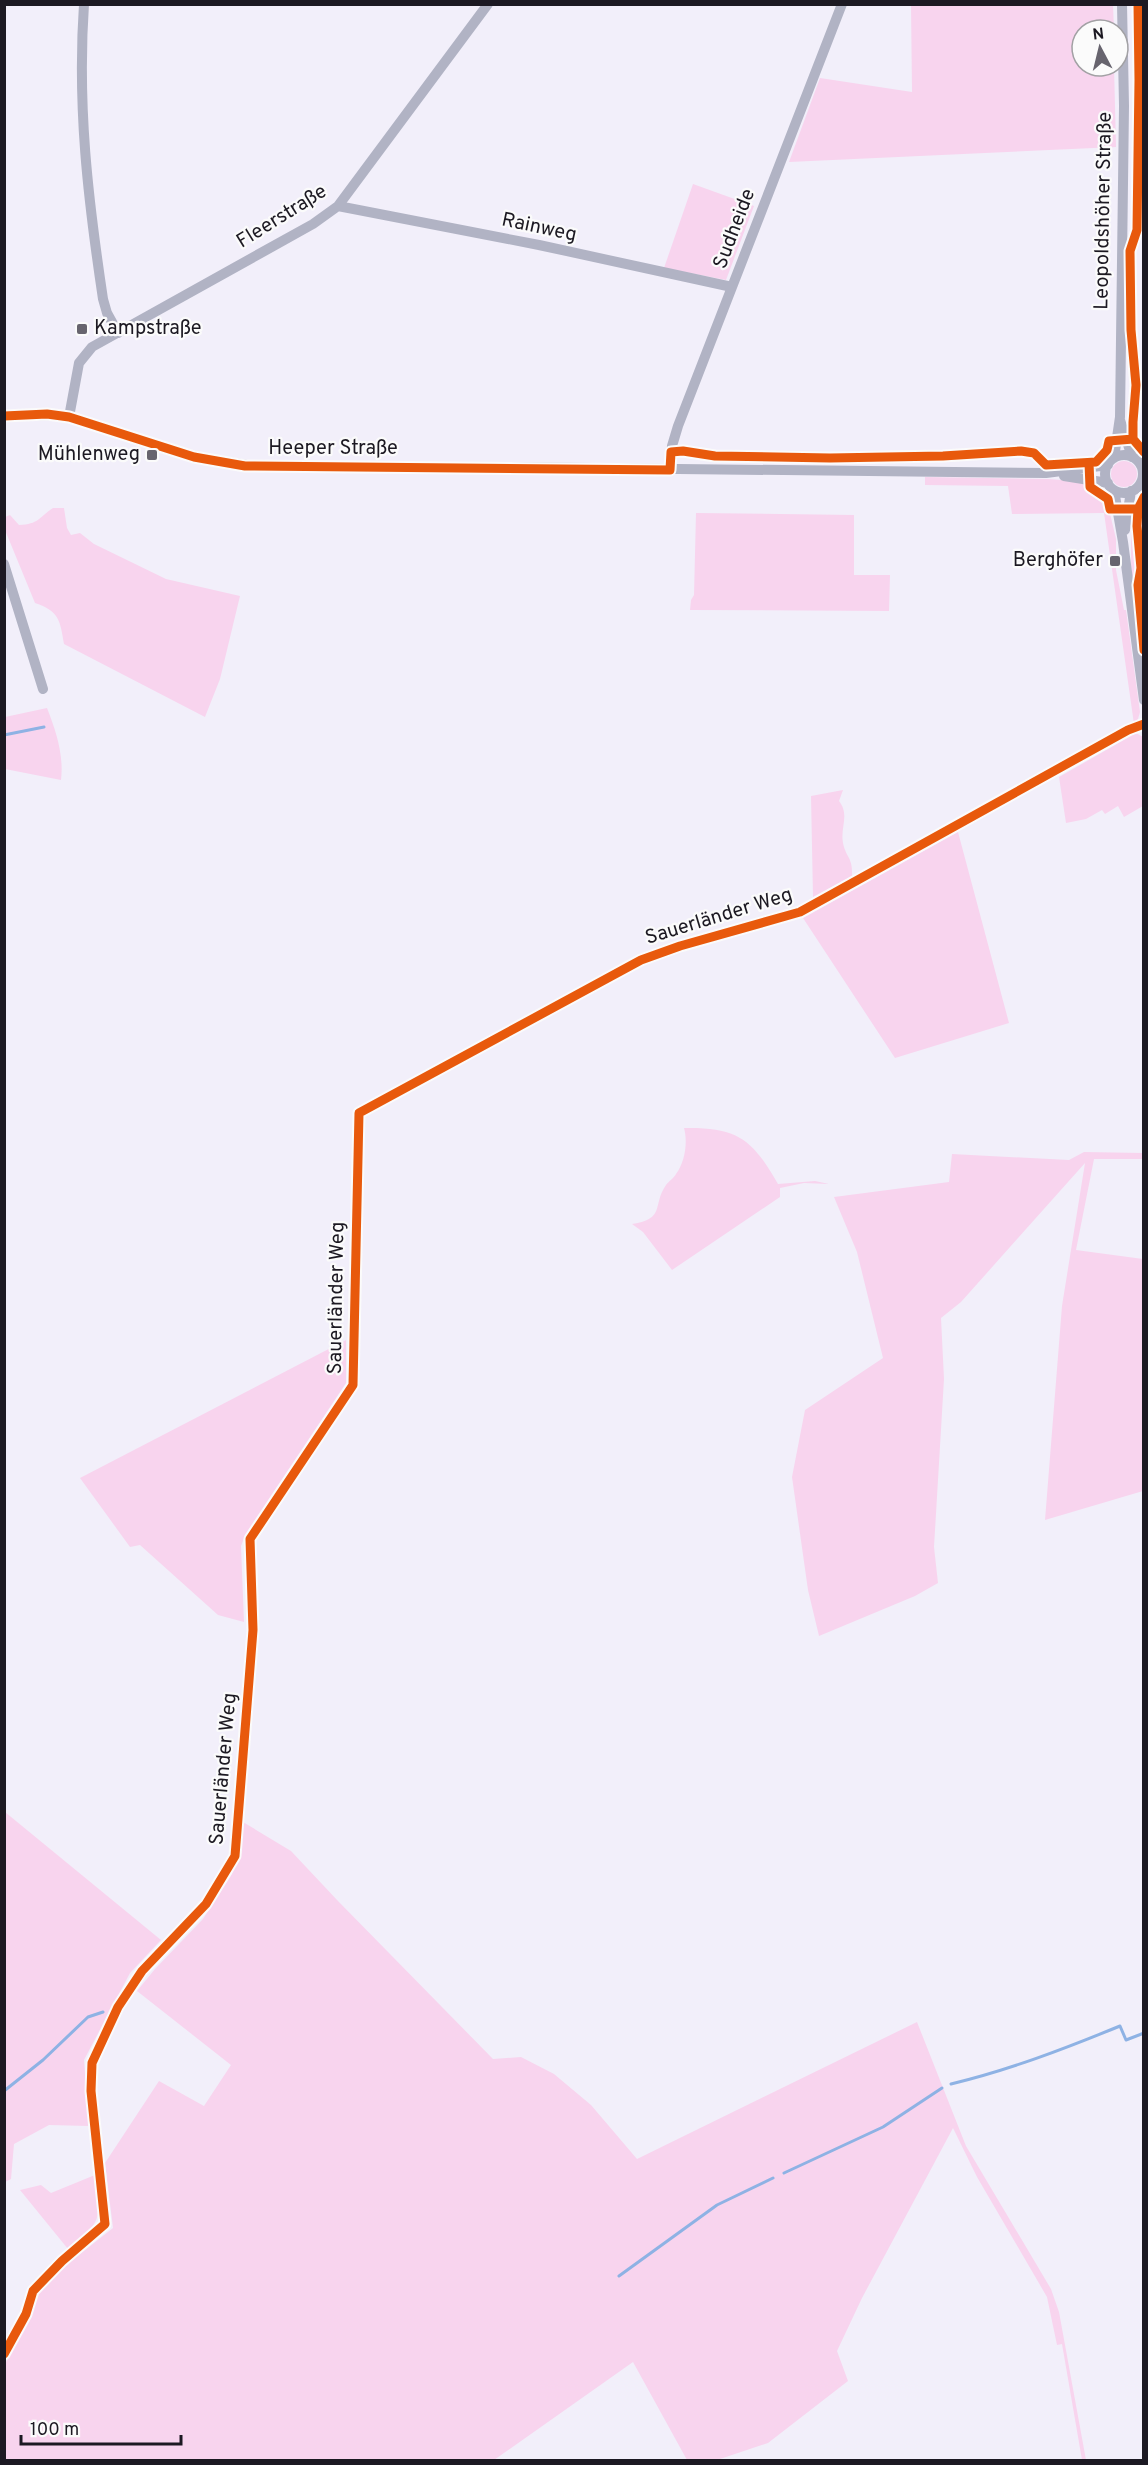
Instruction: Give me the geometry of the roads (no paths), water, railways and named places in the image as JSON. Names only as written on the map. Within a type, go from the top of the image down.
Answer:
[{"type":"street","points":[[84,4],[80,72],[84,148],[103,299],[107,313],[118,333]]},
{"type":"street","name":"Fleerstraße","points":[[69,417],[79,363],[92,347],[313,224],[338,206],[488,4]]},
{"type":"street","name":"Sudheide","points":[[670,470],[675,435],[842,4]]},
{"type":"street","name":"Leopoldshöher Straße","points":[[1111,461],[1119,417],[1124,106],[1122,4]]},
{"type":"street","name":"Rainweg","points":[[338,206],[537,245],[732,288]]},
{"type":"street","name":"Heeper Straße","points":[[4,416],[47,414],[69,417],[194,458],[244,466],[1046,473],[1090,469],[1111,461]]},
{"type":"street","name":"Leopoldshöher Straße","points":[[1119,417],[1139,462]]},
{"type":"street","points":[[1111,487],[1124,493],[1142,483],[1143,473],[1139,462],[1123,455],[1111,461],[1105,474],[1111,487],[1123,542],[1143,700]]},
{"type":"street","name":"Heeper Straße","points":[[1046,473],[1111,487]]},
{"type":"street","points":[[1123,542],[1131,491]]},
{"type":"street","points":[[4,564],[44,689]]},
{"type":"street","name":"Sauerländer Weg","points":[[4,2354],[26,2314],[33,2291],[62,2261],[105,2224],[90,2091],[92,2063],[118,2007],[141,1971],[206,1905],[235,1856],[253,1630],[250,1539],[353,1385],[359,1113],[640,960],[680,946],[800,912],[1143,724]]},
{"type":"waterway","points":[[4,735],[44,727]]},
{"type":"waterway","points":[[4,2091],[43,2060],[88,2017],[103,2012]]},
{"type":"waterway","points":[[951,2084],[1036,2058],[1120,2026],[1126,2040],[1144,2033]]},
{"type":"waterway","points":[[784,2173],[883,2127],[942,2088]]},
{"type":"waterway","points":[[619,2276],[717,2205],[773,2178]]},
{"type":"place","name":"Kampstraße","points":[[82,329]]},
{"type":"place","name":"Mühlenweg","points":[[152,455]]},
{"type":"place","name":"Berghöfer","points":[[1115,561]]}]
